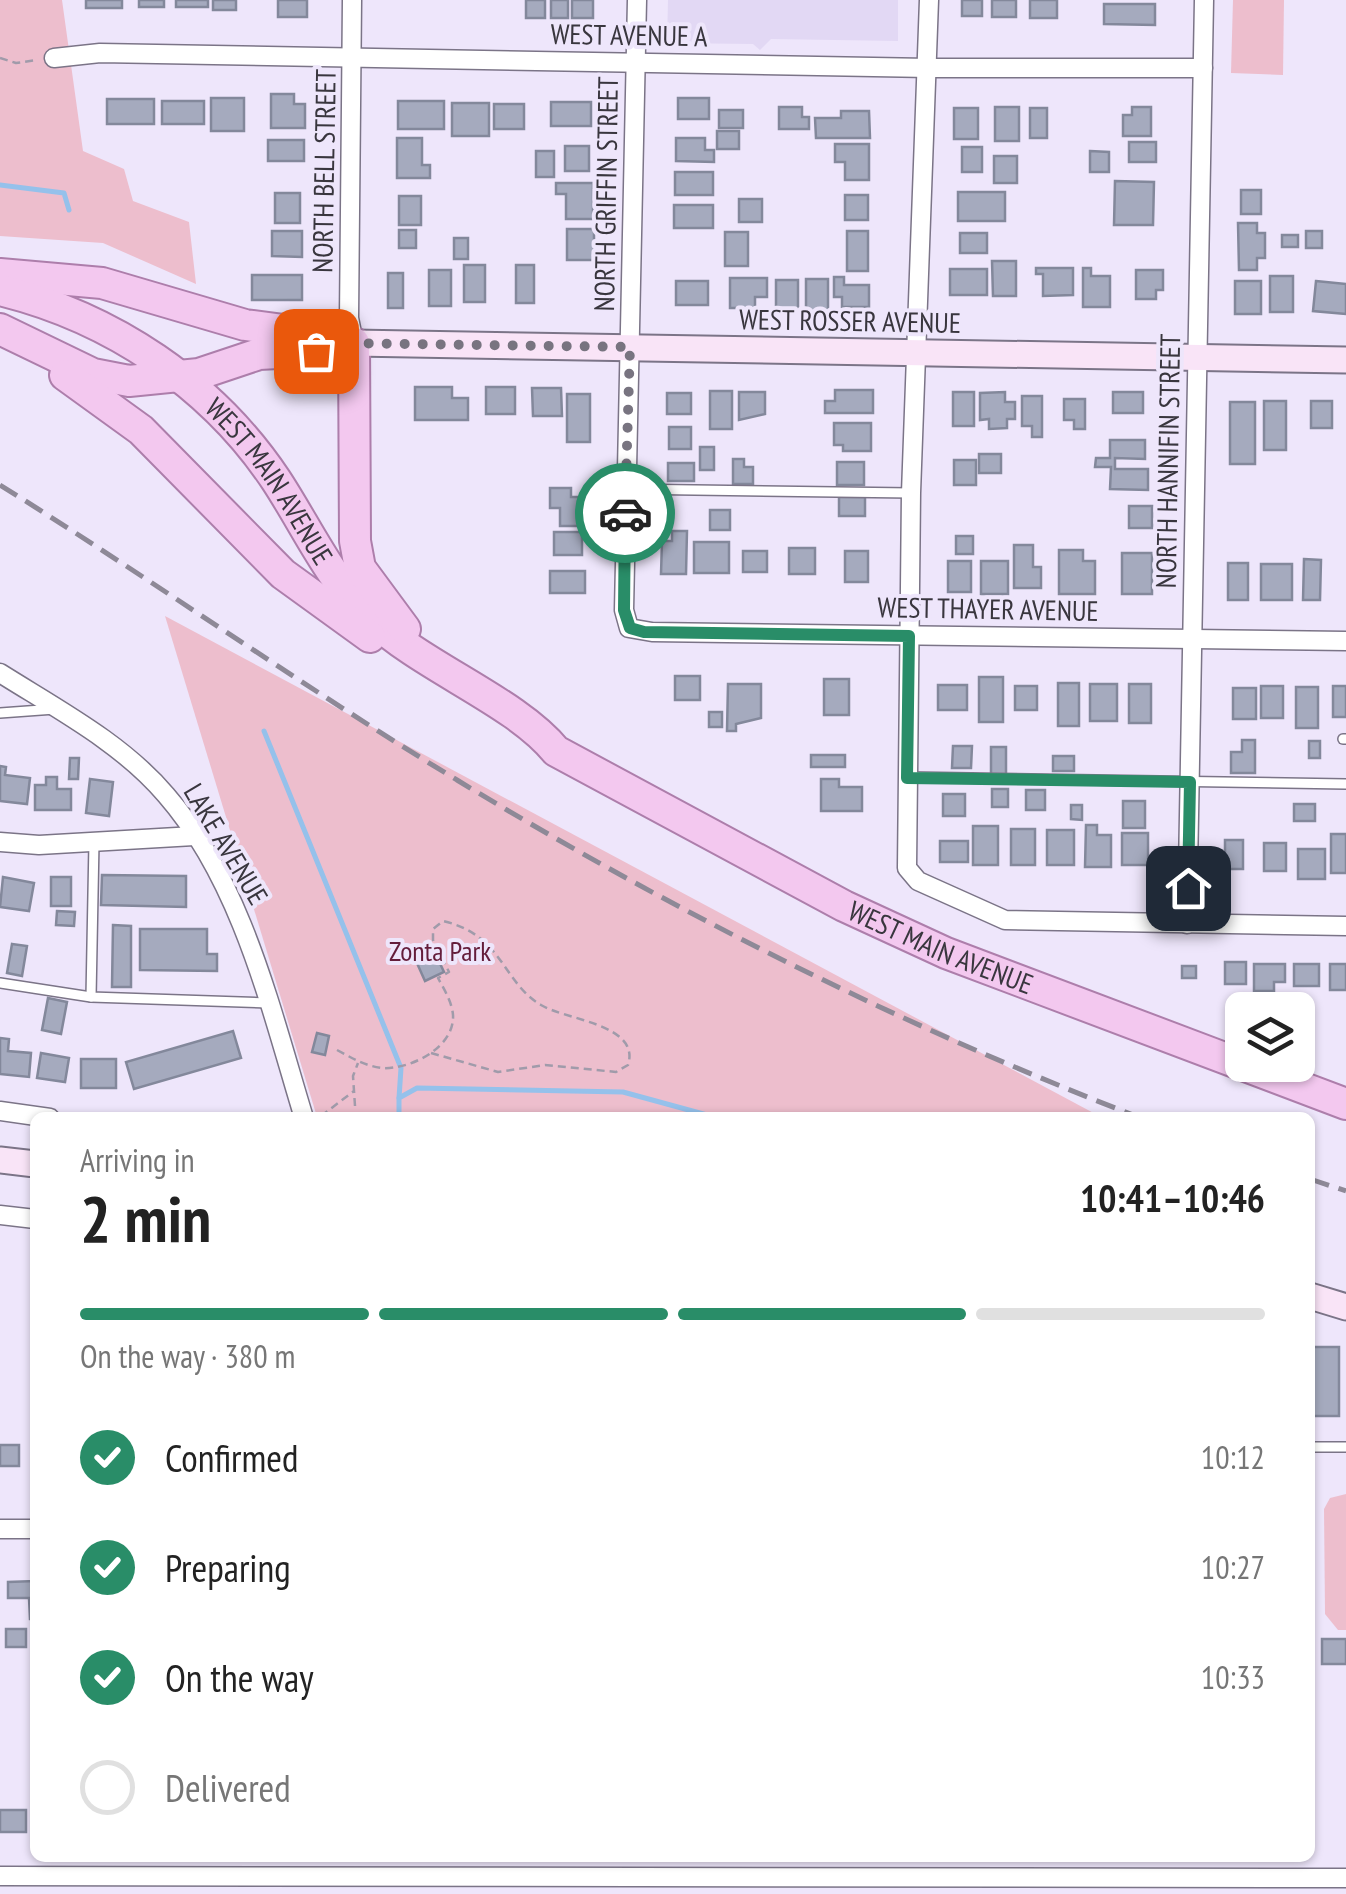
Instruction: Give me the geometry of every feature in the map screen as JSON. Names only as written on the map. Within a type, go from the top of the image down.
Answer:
[{"type":"main road","points":[[0,274],[102,282],[245,325],[347,343]]},
{"type":"main road","name":"WEST MAIN AVENUE","points":[[0,290],[56,305],[110,328],[180,378],[260,458],[328,568],[360,607],[417,656],[537,732],[556,751]]},
{"type":"main road","points":[[0,329],[103,377],[142,382],[180,378],[258,354],[316,351],[347,343]]},
{"type":"main road","name":"WEST MAIN AVENUE","points":[[0,342],[71,379],[141,430],[283,574],[483,720],[530,745],[556,751],[844,906],[946,953],[1346,1104]]},
{"type":"main road","points":[[347,343],[355,542],[360,568],[396,622],[501,708]]},
{"type":"street","name":"NORTH BELL STREET","points":[[347,343],[352,0]]},
{"type":"street","name":"NORTH GRIFFIN STREET","points":[[630,628],[624,610],[625,489],[637,0]]},
{"type":"street","points":[[929,0],[911,493],[905,858],[910,876],[1004,920],[1346,926]]},
{"type":"street","name":"NORTH HANNIFIN STREET","points":[[1187,924],[1204,0]]},
{"type":"street","name":"WEST AVENUE A","points":[[54,58],[100,53],[929,68],[1202,68]]},
{"type":"street","name":"WEST ROSSER AVENUE","points":[[347,343],[1346,360]]},
{"type":"street","name":"WEST THAYER AVENUE","points":[[630,628],[644,632],[1346,641]]},
{"type":"street","name":"LAKE AVENUE","points":[[0,673],[58,709],[136,766],[167,796],[244,926],[302,1112]]},
{"type":"street","points":[[0,842],[194,836]]},
{"type":"street","points":[[0,1111],[30,1115]]},
{"type":"street","points":[[0,1160],[30,1163]]},
{"type":"street","points":[[0,1214],[30,1218]]},
{"type":"street","points":[[1315,1298],[1346,1307]]},
{"type":"street","points":[[0,1529],[30,1529]]},
{"type":"street","points":[[1036,1862],[1036,1877]]},
{"type":"street","points":[[0,1876],[328,1867],[656,1867],[809,1876],[1346,1878]]},
{"type":"lane","points":[[625,489],[911,493]]},
{"type":"lane","points":[[0,713],[58,709]]},
{"type":"lane","points":[[907,778],[1346,784]]},
{"type":"lane","points":[[91,998],[94,842]]},
{"type":"lane","points":[[0,983],[91,998],[268,1003]]},
{"type":"lane","points":[[1315,1447],[1346,1447]]},
{"type":"path","points":[[0,58],[16,63],[54,58]]},
{"type":"path","points":[[337,1050],[358,1062],[387,1068],[410,1065],[431,1053],[450,1030],[453,1016],[438,978],[448,972],[432,940],[433,929],[442,921],[460,925],[486,942],[539,1004],[611,1032],[625,1042],[631,1056],[628,1065],[616,1072],[545,1065],[498,1072],[431,1053]]},
{"type":"path","points":[[355,1106],[358,1062]]},
{"type":"path","points":[[328,1112],[354,1091]]},
{"type":"shaded area","points":[[668,0],[898,0],[898,41],[771,39],[760,50],[753,44],[667,43]]},
{"type":"green space","points":[[0,0],[62,0],[83,151],[124,169],[133,201],[189,222],[196,284],[103,243],[0,236]]},
{"type":"green space","points":[[1233,0],[1284,0],[1283,75],[1231,73]]},
{"type":"green space","name":"Zonta Park","points":[[165,616],[1092,1112],[315,1112]]},
{"type":"green space","points":[[1346,1494],[1346,1630],[1338,1630],[1325,1614],[1324,1509],[1330,1498]]},
{"type":"building","points":[[86,0],[122,0],[122,8],[86,8]]},
{"type":"building","points":[[139,0],[164,0],[164,7],[139,7]]},
{"type":"building","points":[[176,0],[208,0],[208,7],[176,7]]},
{"type":"building","points":[[213,0],[236,0],[236,10],[213,10]]},
{"type":"building","points":[[278,0],[307,0],[307,17],[278,17]]},
{"type":"building","points":[[526,0],[545,0],[545,18],[526,18]]},
{"type":"building","points":[[551,0],[568,0],[568,18],[551,18]]},
{"type":"building","points":[[572,0],[593,0],[593,18],[572,18]]},
{"type":"building","points":[[962,0],[982,0],[982,16],[962,16]]},
{"type":"building","points":[[992,0],[1016,0],[1016,17],[992,17]]},
{"type":"building","points":[[1030,0],[1057,0],[1057,18],[1030,18]]},
{"type":"building","points":[[1104,4],[1155,4],[1155,25],[1104,24]]},
{"type":"building","points":[[271,94],[294,94],[294,104],[305,104],[305,128],[271,128]]},
{"type":"building","points":[[211,98],[244,98],[244,131],[211,131]]},
{"type":"building","points":[[678,98],[709,98],[709,119],[678,119]]},
{"type":"building","points":[[107,99],[154,99],[154,124],[107,124]]},
{"type":"building","points":[[162,101],[204,101],[204,124],[162,124]]},
{"type":"building","points":[[398,101],[444,101],[444,129],[398,129]]},
{"type":"building","points":[[551,102],[591,102],[591,126],[551,126]]},
{"type":"building","points":[[452,103],[489,103],[489,136],[452,136]]},
{"type":"building","points":[[494,104],[524,104],[524,129],[494,129]]},
{"type":"building","points":[[779,107],[802,107],[802,117],[809,117],[809,129],[779,129]]},
{"type":"building","points":[[995,107],[1019,107],[1019,141],[995,141]]},
{"type":"building","points":[[1132,107],[1151,107],[1151,136],[1123,136],[1123,115],[1132,115]]},
{"type":"building","points":[[954,108],[978,108],[978,139],[954,139]]},
{"type":"building","points":[[1030,108],[1047,108],[1047,138],[1030,138]]},
{"type":"building","points":[[719,110],[743,110],[743,128],[719,128]]},
{"type":"building","points":[[841,111],[869,111],[870,138],[816,138],[815,118],[841,118]]},
{"type":"building","points":[[717,131],[739,131],[739,149],[717,149]]},
{"type":"building","points":[[397,138],[422,138],[422,165],[430,165],[430,178],[397,178]]},
{"type":"building","points":[[676,138],[705,138],[705,150],[714,150],[714,162],[676,161]]},
{"type":"building","points":[[268,140],[304,140],[304,161],[268,161]]},
{"type":"building","points":[[1129,142],[1156,142],[1156,162],[1129,162]]},
{"type":"building","points":[[835,144],[869,144],[869,180],[845,180],[845,162],[835,162]]},
{"type":"building","points":[[565,146],[589,146],[589,171],[565,171]]},
{"type":"building","points":[[962,147],[982,147],[982,172],[962,172]]},
{"type":"building","points":[[536,151],[554,151],[554,177],[536,177]]},
{"type":"building","points":[[1090,151],[1109,152],[1109,172],[1090,172]]},
{"type":"building","points":[[994,156],[1017,156],[1017,183],[994,183]]},
{"type":"building","points":[[675,172],[713,172],[713,195],[675,195]]},
{"type":"building","points":[[1115,181],[1154,182],[1153,225],[1114,225]]},
{"type":"building","points":[[556,183],[593,183],[593,219],[566,219],[566,194],[556,194]]},
{"type":"building","points":[[1241,190],[1261,190],[1261,214],[1241,214]]},
{"type":"building","points":[[958,192],[1005,192],[1005,221],[958,221]]},
{"type":"building","points":[[275,193],[300,193],[300,223],[275,223]]},
{"type":"building","points":[[845,195],[868,195],[868,220],[845,220]]},
{"type":"building","points":[[399,196],[421,196],[421,225],[399,225]]},
{"type":"building","points":[[739,199],[762,199],[762,222],[739,222]]},
{"type":"building","points":[[674,205],[713,205],[713,228],[674,228]]},
{"type":"building","points":[[1238,223],[1257,223],[1257,233],[1265,233],[1265,258],[1257,258],[1257,270],[1239,270]]},
{"type":"building","points":[[567,229],[594,229],[594,260],[567,260]]},
{"type":"building","points":[[399,230],[416,230],[416,248],[399,248]]},
{"type":"building","points":[[272,231],[302,231],[302,257],[272,256]]},
{"type":"building","points":[[847,231],[868,231],[868,271],[847,271]]},
{"type":"building","points":[[1306,231],[1322,231],[1322,248],[1306,248]]},
{"type":"building","points":[[725,232],[748,232],[748,266],[725,266]]},
{"type":"building","points":[[960,233],[987,233],[987,253],[960,253]]},
{"type":"building","points":[[1282,235],[1298,235],[1298,247],[1282,247]]},
{"type":"building","points":[[454,238],[468,238],[468,259],[454,259]]},
{"type":"building","points":[[992,261],[1016,261],[1016,296],[993,296]]},
{"type":"building","points":[[464,265],[485,265],[485,302],[464,302]]},
{"type":"building","points":[[516,265],[534,265],[534,303],[516,303]]},
{"type":"building","points":[[1036,268],[1073,268],[1073,295],[1043,296],[1043,274],[1036,274]]},
{"type":"building","points":[[1083,268],[1091,268],[1091,276],[1110,276],[1110,307],[1083,307]]},
{"type":"building","points":[[950,269],[987,269],[987,295],[950,295]]},
{"type":"building","points":[[429,270],[451,270],[451,306],[429,306]]},
{"type":"building","points":[[1136,270],[1163,270],[1163,290],[1156,290],[1156,299],[1136,299]]},
{"type":"building","points":[[388,273],[403,273],[403,308],[388,308]]},
{"type":"building","points":[[252,275],[302,275],[302,300],[252,300]]},
{"type":"building","points":[[1270,276],[1293,276],[1293,312],[1270,312]]},
{"type":"building","points":[[834,277],[844,277],[844,285],[869,285],[869,307],[842,307],[842,297],[834,297]]},
{"type":"building","points":[[730,278],[767,278],[767,297],[755,297],[755,308],[730,308]]},
{"type":"building","points":[[806,279],[828,279],[828,311],[806,311]]},
{"type":"building","points":[[776,280],[798,280],[798,310],[776,310]]},
{"type":"building","points":[[676,281],[708,281],[708,305],[676,305]]},
{"type":"building","points":[[1235,281],[1261,281],[1261,314],[1235,314]]},
{"type":"building","points":[[1316,281],[1346,284],[1346,314],[1313,311]]},
{"type":"building","points":[[415,387],[452,387],[452,398],[468,398],[468,420],[415,420]]},
{"type":"building","points":[[486,387],[515,387],[515,414],[486,414]]},
{"type":"building","points":[[532,388],[561,388],[562,416],[533,416]]},
{"type":"building","points":[[835,390],[873,390],[873,413],[825,413],[825,401],[835,401]]},
{"type":"building","points":[[710,391],[732,391],[732,429],[710,429]]},
{"type":"building","points":[[739,392],[765,392],[765,414],[739,420]]},
{"type":"building","points":[[953,392],[974,392],[974,426],[953,426]]},
{"type":"building","points":[[1005,392],[1005,402],[1015,402],[1015,419],[1007,419],[1007,428],[989,429],[989,419],[980,420],[980,393]]},
{"type":"building","points":[[1113,392],[1143,392],[1143,413],[1113,413]]},
{"type":"building","points":[[667,393],[691,393],[691,414],[667,414]]},
{"type":"building","points":[[567,394],[590,394],[590,442],[567,442]]},
{"type":"building","points":[[1022,396],[1042,396],[1042,437],[1032,437],[1032,426],[1022,426]]},
{"type":"building","points":[[1064,399],[1085,399],[1085,429],[1074,429],[1074,420],[1064,420]]},
{"type":"building","points":[[1264,401],[1286,401],[1286,450],[1264,450]]},
{"type":"building","points":[[1311,401],[1332,401],[1332,428],[1311,428]]},
{"type":"building","points":[[1230,402],[1255,402],[1255,464],[1230,464]]},
{"type":"building","points":[[834,423],[871,423],[871,451],[843,451],[843,445],[834,445]]},
{"type":"building","points":[[669,427],[691,427],[691,449],[669,449]]},
{"type":"building","points":[[1110,440],[1145,440],[1145,459],[1115,458],[1115,469],[1148,469],[1148,490],[1110,489],[1111,467],[1095,467],[1096,458],[1110,458]]},
{"type":"building","points":[[700,447],[714,447],[714,470],[700,470]]},
{"type":"building","points":[[979,454],[1001,454],[1001,473],[979,473]]},
{"type":"building","points":[[733,459],[744,459],[744,467],[753,467],[753,484],[733,484]]},
{"type":"building","points":[[954,460],[976,460],[976,485],[954,485]]},
{"type":"building","points":[[837,462],[864,462],[864,485],[837,485]]},
{"type":"building","points":[[668,463],[694,463],[694,481],[668,481]]},
{"type":"building","points":[[550,488],[571,488],[571,497],[582,497],[582,526],[560,526],[560,508],[550,508]]},
{"type":"building","points":[[839,497],[865,497],[865,516],[839,516]]},
{"type":"building","points":[[1129,506],[1152,506],[1152,528],[1129,528]]},
{"type":"building","points":[[710,510],[730,510],[730,530],[710,530]]},
{"type":"building","points":[[672,531],[687,531],[686,574],[661,574],[662,541],[672,541]]},
{"type":"building","points":[[554,532],[582,532],[582,555],[554,555]]},
{"type":"building","points":[[956,536],[973,536],[973,554],[956,554]]},
{"type":"building","points":[[694,542],[729,542],[729,573],[694,573]]},
{"type":"building","points":[[1014,545],[1033,545],[1033,567],[1041,567],[1041,588],[1014,588]]},
{"type":"building","points":[[789,548],[815,548],[815,574],[789,574]]},
{"type":"building","points":[[1059,550],[1083,550],[1083,561],[1095,561],[1095,594],[1059,594]]},
{"type":"building","points":[[743,551],[767,551],[767,572],[743,572]]},
{"type":"building","points":[[845,551],[868,551],[868,582],[845,582]]},
{"type":"building","points":[[1122,553],[1152,553],[1152,594],[1122,594]]},
{"type":"building","points":[[1304,559],[1321,560],[1320,600],[1303,600]]},
{"type":"building","points":[[948,561],[971,561],[971,592],[948,592]]},
{"type":"building","points":[[981,561],[1008,561],[1008,594],[981,594]]},
{"type":"building","points":[[1228,563],[1248,563],[1248,600],[1228,600]]},
{"type":"building","points":[[1261,564],[1292,564],[1292,600],[1261,600]]},
{"type":"building","points":[[550,571],[585,571],[585,593],[550,593]]},
{"type":"building","points":[[675,676],[700,676],[700,700],[675,700]]},
{"type":"building","points":[[979,677],[1003,677],[1003,722],[979,722]]},
{"type":"building","points":[[824,679],[849,679],[849,715],[824,715]]},
{"type":"building","points":[[1058,683],[1079,683],[1079,726],[1058,726]]},
{"type":"building","points":[[728,684],[761,684],[761,718],[736,724],[736,731],[727,731]]},
{"type":"building","points":[[1090,684],[1117,684],[1117,721],[1090,721]]},
{"type":"building","points":[[1129,684],[1151,684],[1151,723],[1129,723]]},
{"type":"building","points":[[938,685],[967,685],[967,710],[938,710]]},
{"type":"building","points":[[1015,686],[1037,686],[1037,710],[1015,710]]},
{"type":"building","points":[[1261,686],[1283,686],[1283,718],[1261,718]]},
{"type":"building","points":[[1333,686],[1346,686],[1346,717],[1333,717]]},
{"type":"building","points":[[1296,687],[1318,687],[1318,728],[1296,728]]},
{"type":"building","points":[[1233,688],[1256,688],[1256,719],[1233,719]]},
{"type":"building","points":[[709,712],[722,712],[722,727],[709,727]]},
{"type":"building","points":[[1242,740],[1255,740],[1255,773],[1231,773],[1231,752],[1242,752]]},
{"type":"building","points":[[1309,741],[1320,741],[1320,758],[1309,758]]},
{"type":"building","points":[[953,746],[972,746],[971,768],[952,768]]},
{"type":"building","points":[[991,747],[1006,747],[1006,775],[991,774]]},
{"type":"building","points":[[811,755],[845,755],[845,767],[811,767]]},
{"type":"building","points":[[1053,756],[1074,756],[1074,771],[1053,771]]},
{"type":"building","points":[[70,758],[79,758],[78,779],[69,779]]},
{"type":"building","points":[[0,766],[6,767],[5,775],[30,778],[27,804],[0,801]]},
{"type":"building","points":[[46,777],[57,777],[57,789],[71,789],[71,810],[35,810],[35,785],[46,785]]},
{"type":"building","points":[[90,779],[113,782],[109,816],[86,813]]},
{"type":"building","points":[[821,779],[839,779],[839,787],[862,787],[862,811],[821,811]]},
{"type":"building","points":[[992,789],[1008,789],[1008,807],[992,807]]},
{"type":"building","points":[[1026,790],[1045,790],[1045,810],[1026,810]]},
{"type":"building","points":[[943,794],[965,794],[965,816],[943,816]]},
{"type":"building","points":[[1123,801],[1145,801],[1145,828],[1123,828]]},
{"type":"building","points":[[1294,804],[1315,804],[1315,821],[1294,821]]},
{"type":"building","points":[[1071,805],[1082,805],[1082,820],[1071,819]]},
{"type":"building","points":[[1086,825],[1097,825],[1097,835],[1111,835],[1111,867],[1085,867]]},
{"type":"building","points":[[973,826],[998,826],[998,865],[973,865]]},
{"type":"building","points":[[1011,829],[1035,829],[1035,865],[1011,865]]},
{"type":"building","points":[[1047,830],[1074,830],[1074,865],[1047,865]]},
{"type":"building","points":[[1122,833],[1148,833],[1148,865],[1122,865]]},
{"type":"building","points":[[1331,834],[1346,834],[1346,873],[1331,873]]},
{"type":"building","points":[[1225,840],[1243,840],[1243,869],[1225,869]]},
{"type":"building","points":[[940,841],[968,841],[968,862],[940,862]]},
{"type":"building","points":[[1264,843],[1286,843],[1286,871],[1264,871]]},
{"type":"building","points":[[1298,849],[1325,849],[1325,879],[1298,879]]},
{"type":"building","points":[[102,875],[186,876],[186,907],[101,905]]},
{"type":"building","points":[[3,877],[34,883],[29,911],[0,907]]},
{"type":"building","points":[[51,877],[71,877],[71,906],[51,906]]},
{"type":"building","points":[[57,911],[75,912],[74,926],[56,925]]},
{"type":"building","points":[[113,925],[131,926],[131,987],[112,987]]},
{"type":"building","points":[[140,929],[207,929],[207,954],[217,954],[217,971],[140,970]]},
{"type":"building","points":[[12,944],[27,946],[22,976],[7,973]]},
{"type":"building","points":[[435,953],[444,972],[425,981],[416,961]]},
{"type":"building","points":[[1225,962],[1246,962],[1246,984],[1225,984]]},
{"type":"building","points":[[1254,964],[1285,964],[1285,982],[1274,982],[1274,991],[1254,991]]},
{"type":"building","points":[[1294,964],[1319,964],[1319,986],[1294,986]]},
{"type":"building","points":[[1330,964],[1346,964],[1346,990],[1330,990]]},
{"type":"building","points":[[1182,966],[1196,966],[1196,978],[1182,978]]},
{"type":"building","points":[[48,998],[67,1002],[61,1034],[42,1030]]},
{"type":"building","points":[[233,1031],[241,1058],[134,1089],[126,1062]]},
{"type":"building","points":[[317,1033],[329,1036],[325,1055],[312,1052]]},
{"type":"building","points":[[0,1038],[9,1039],[8,1051],[31,1053],[29,1077],[0,1074]]},
{"type":"building","points":[[41,1053],[69,1058],[65,1082],[37,1078]]},
{"type":"building","points":[[81,1059],[116,1059],[116,1088],[81,1088]]},
{"type":"building","points":[[1315,1347],[1339,1347],[1339,1416],[1315,1416]]},
{"type":"building","points":[[0,1445],[19,1445],[19,1466],[0,1466]]},
{"type":"building","points":[[30,1581],[30,1619],[29,1598],[8,1598],[8,1582]]},
{"type":"building","points":[[6,1629],[26,1629],[26,1647],[6,1647]]},
{"type":"building","points":[[1322,1639],[1346,1639],[1346,1664],[1322,1664]]},
{"type":"building","points":[[0,1810],[26,1810],[26,1832],[0,1832]]},
{"type":"waterway","points":[[0,185],[64,193],[69,210]]},
{"type":"waterway","points":[[264,731],[401,1068],[399,1098]]},
{"type":"waterway","points":[[399,1112],[399,1098],[417,1088],[623,1092],[696,1112]]},
{"type":"railway","points":[[0,485],[399,744],[622,876],[878,1006],[1126,1112]]},
{"type":"railway","points":[[1315,1181],[1346,1191]]},
{"type":"way so far","points":[[316,351],[340,343],[630,347],[625,513]]},
{"type":"route","points":[[625,513],[624,610],[630,628],[644,632],[909,636],[907,778],[1190,782],[1188,888]]}]
